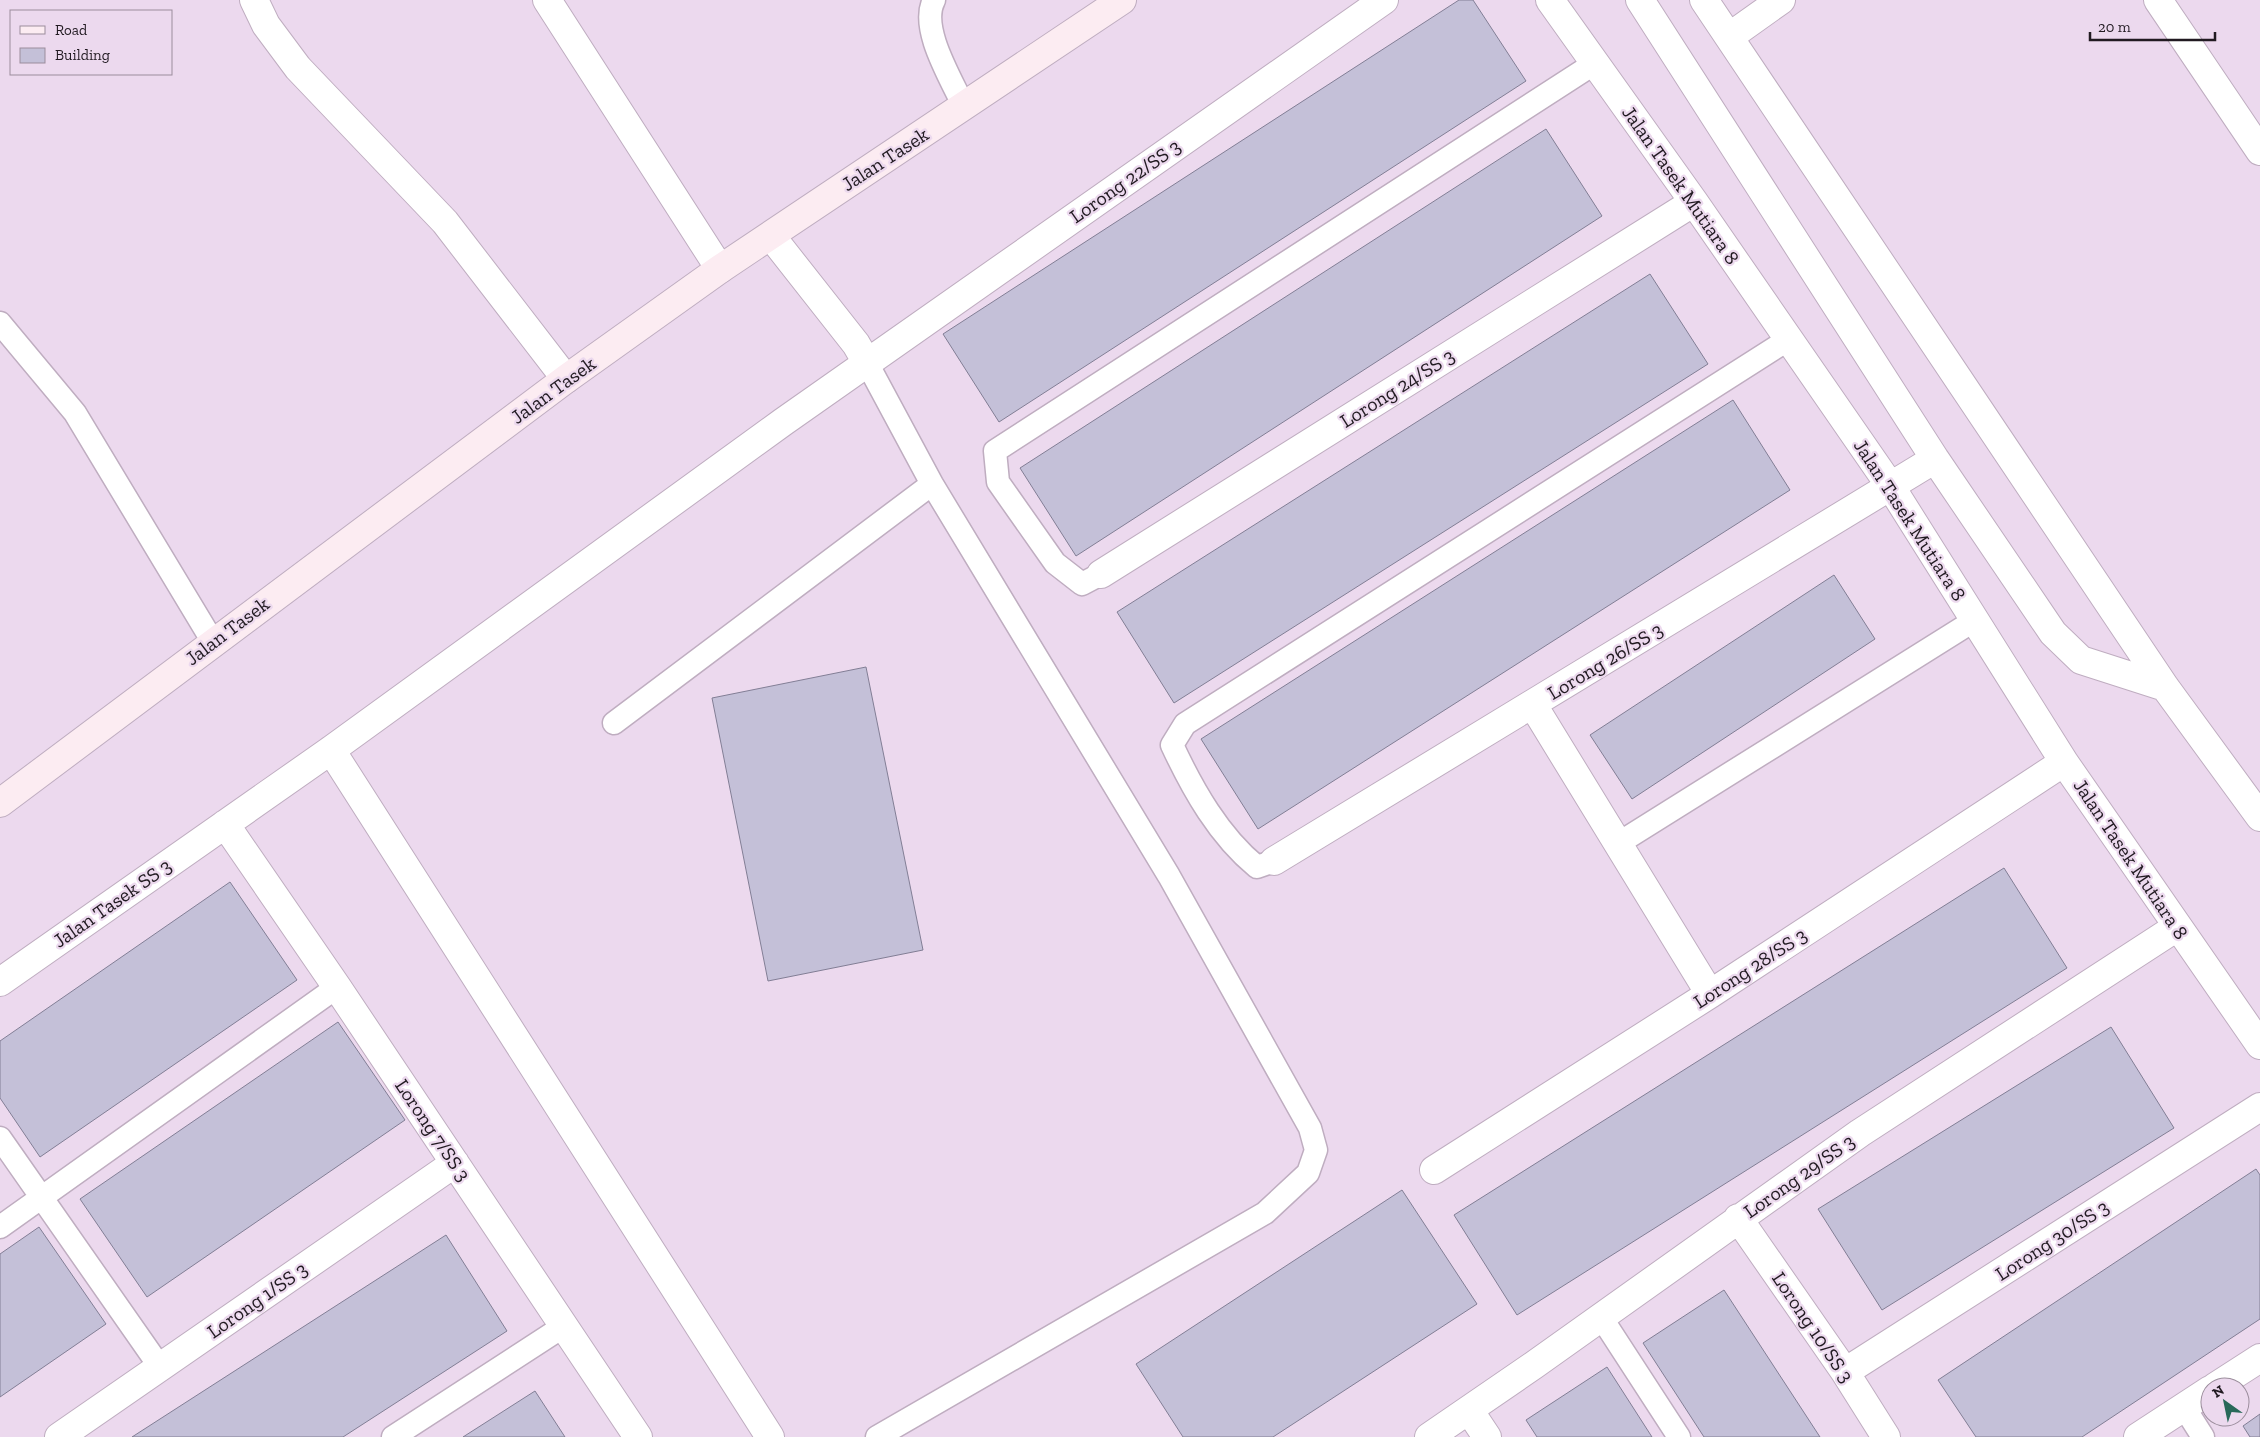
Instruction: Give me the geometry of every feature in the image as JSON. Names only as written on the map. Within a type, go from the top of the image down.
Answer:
[{"type":"main road","name":"Jalan Tasek","points":[[0,803],[566,379],[720,269],[1122,0]]},
{"type":"street","points":[[254,0],[266,25],[298,68],[446,222],[566,379]]},
{"type":"street","points":[[547,0],[720,269]]},
{"type":"street","name":"Lorong 22/SS 3","points":[[330,750],[867,363],[1384,0]]},
{"type":"street","name":"Jalan Tasek Mutiara 8","points":[[1550,0],[1694,202],[1891,487],[2064,762],[2260,1045]]},
{"type":"street","points":[[1640,0],[1935,459],[2053,633],[2081,660],[2165,687]]},
{"type":"street","points":[[1704,0],[2165,687],[2260,817]]},
{"type":"street","points":[[1729,37],[1781,0]]},
{"type":"street","points":[[2158,0],[2260,151]]},
{"type":"street","name":"Lorong 24/SS 3","points":[[1101,574],[1694,202]]},
{"type":"street","points":[[771,236],[856,344],[867,363]]},
{"type":"street","name":"Lorong 26/SS 3","points":[[1274,861],[1935,459]]},
{"type":"street","points":[[1533,705],[1710,994]]},
{"type":"street","points":[[330,750],[770,1437]]},
{"type":"street","name":"Jalan Tasek SS 3","points":[[0,982],[330,750]]},
{"type":"street","name":"Lorong 28/SS 3","points":[[1434,1170],[1710,994],[2064,762]]},
{"type":"street","name":"Lorong 7/SS 3","points":[[225,824],[337,987],[638,1437]]},
{"type":"street","name":"Lorong 29/SS 3","points":[[1429,1437],[1860,1133],[2177,927]]},
{"type":"street","name":"Lorong 30/SS 3","points":[[1845,1372],[2260,1107]]},
{"type":"street","name":"Lorong 1/SS 3","points":[[59,1437],[455,1163]]},
{"type":"street","name":"Lorong 10/SS 3","points":[[1738,1218],[1845,1372],[1886,1437]]},
{"type":"street","points":[[2231,1377],[2260,1358]]},
{"type":"street","points":[[2138,1437],[2200,1397]]},
{"type":"street","points":[[1469,1410],[1487,1437]]},
{"type":"lane","points":[[934,0],[929,9],[934,41],[964,107]]},
{"type":"lane","points":[[1101,574],[1082,584],[1055,563],[998,482],[995,451],[1595,63]]},
{"type":"lane","points":[[0,323],[75,413],[213,642]]},
{"type":"lane","points":[[1274,861],[1257,867],[1239,852],[1214,819],[1184,770],[1172,746],[1185,724],[1789,339]]},
{"type":"lane","points":[[867,363],[932,484],[1169,876],[1310,1128],[1316,1150],[1308,1173],[1265,1213],[877,1437]]},
{"type":"lane","points":[[614,722],[932,484]]},
{"type":"lane","points":[[1619,843],[1975,620]]},
{"type":"lane","points":[[0,1227],[337,987]]},
{"type":"lane","points":[[0,1138],[160,1367]]},
{"type":"lane","points":[[1601,1317],[1678,1437]]},
{"type":"lane","points":[[393,1437],[564,1326]]},
{"type":"lane","points":[[2184,1407],[2203,1437]]},
{"type":"building","points":[[1459,0],[1473,0],[1526,81],[999,422],[943,334]]},
{"type":"building","points":[[1546,129],[1602,216],[1076,556],[1020,468]]},
{"type":"building","points":[[1650,274],[1708,364],[1174,703],[1117,612]]},
{"type":"building","points":[[1733,400],[1790,490],[1258,829],[1201,739]]},
{"type":"building","points":[[1834,575],[1875,639],[1632,799],[1590,735]]},
{"type":"building","points":[[866,667],[923,950],[768,981],[712,698]]},
{"type":"building","points":[[2004,868],[2067,968],[1517,1315],[1454,1215]]},
{"type":"building","points":[[230,882],[297,980],[40,1157],[0,1098],[0,1041]]},
{"type":"building","points":[[338,1022],[405,1120],[147,1297],[80,1199]]},
{"type":"building","points":[[2111,1027],[2174,1128],[1882,1310],[1818,1209]]},
{"type":"building","points":[[2256,1169],[2260,1175],[2260,1319],[2082,1437],[1976,1437],[1938,1380]]},
{"type":"building","points":[[1402,1190],[1477,1304],[1273,1437],[1183,1437],[1136,1364]]},
{"type":"building","points":[[39,1227],[106,1324],[0,1397],[0,1254]]},
{"type":"building","points":[[446,1235],[507,1331],[343,1437],[132,1437]]},
{"type":"building","points":[[1724,1290],[1820,1437],[1704,1437],[1643,1343]]},
{"type":"building","points":[[1607,1367],[1652,1437],[1537,1437],[1526,1420]]},
{"type":"building","points":[[535,1391],[565,1437],[463,1437]]},
{"type":"building","points":[[2260,1414],[2260,1437],[2250,1437],[2244,1427],[2250,1427],[2250,1421]]}]
